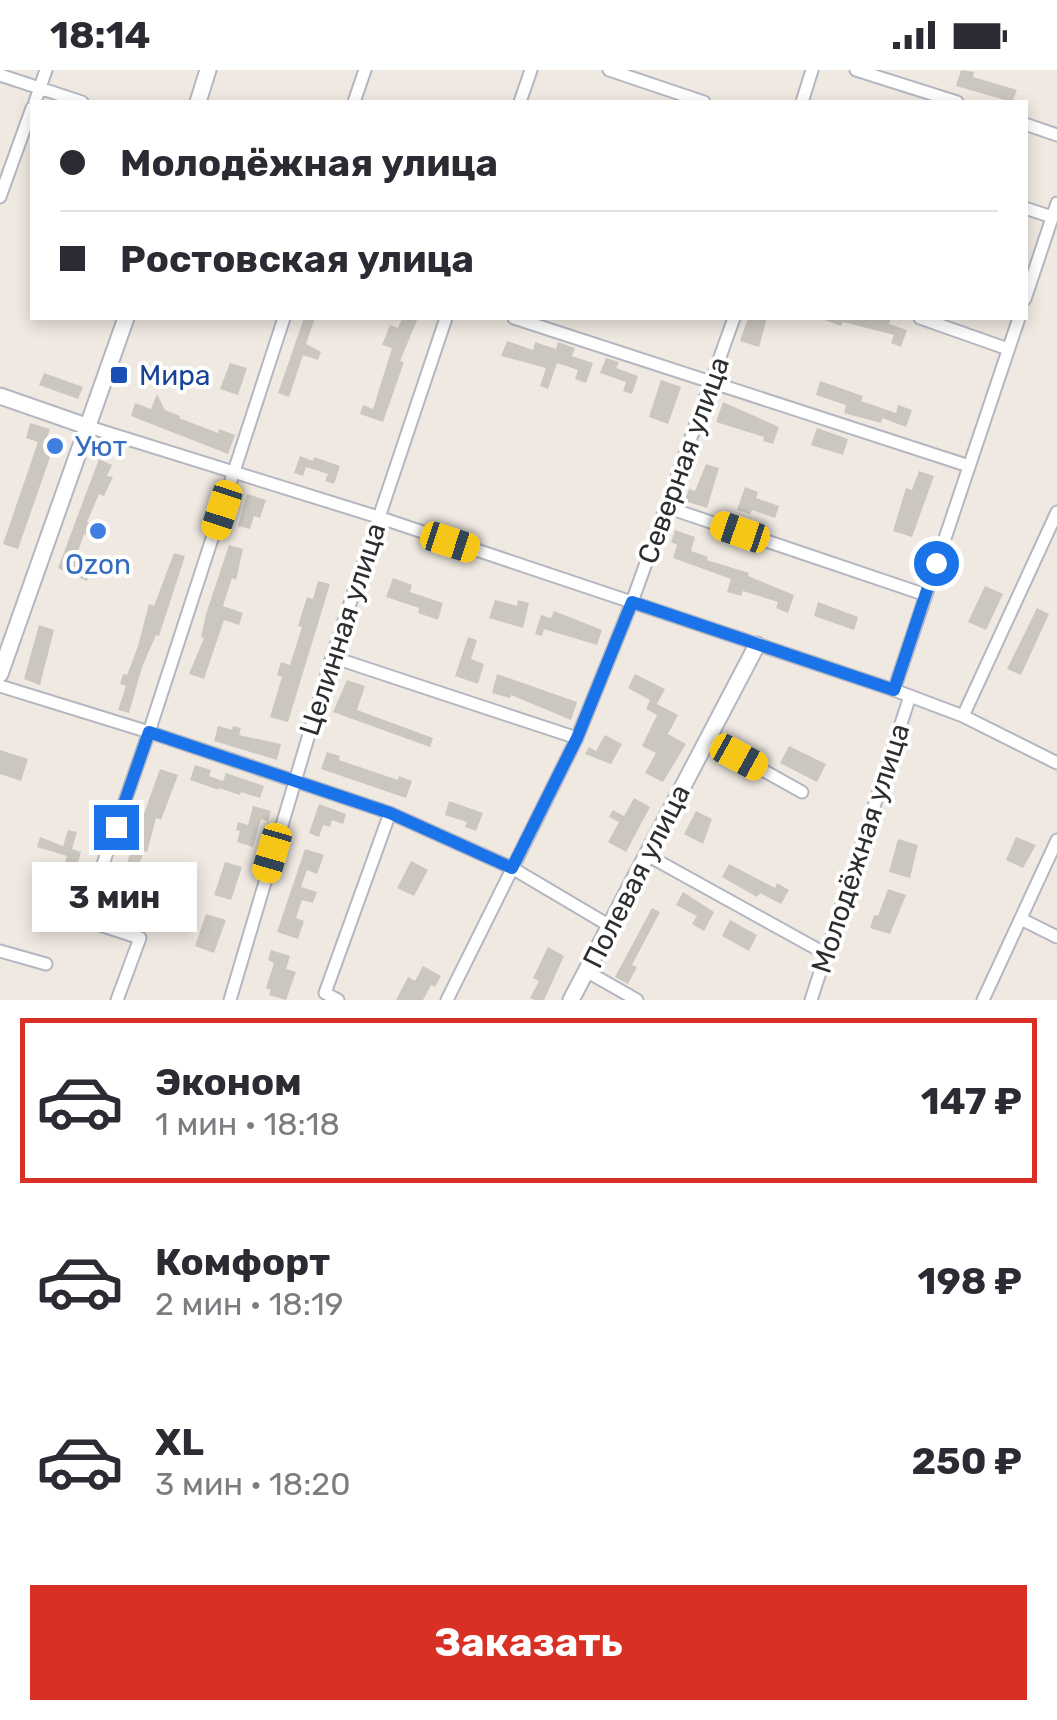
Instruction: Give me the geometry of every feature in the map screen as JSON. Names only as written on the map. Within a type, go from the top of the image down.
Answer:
[{"type":"street","points":[[36,100],[46,70]]},
{"type":"street","points":[[199,100],[208,70]]},
{"type":"street","points":[[355,100],[365,70]]},
{"type":"street","points":[[521,100],[531,70]]},
{"type":"street","points":[[608,70],[698,100]]},
{"type":"street","points":[[803,100],[812,70]]},
{"type":"street","points":[[856,70],[951,100]]},
{"type":"street","points":[[0,75],[76,100]]},
{"type":"street","points":[[0,197],[30,116]]},
{"type":"street","points":[[1028,125],[1057,134]]},
{"type":"street","points":[[1028,289],[1057,203]]},
{"type":"street","points":[[1028,209],[1052,217]]},
{"type":"street","points":[[0,674],[125,320]]},
{"type":"street","points":[[117,1000],[140,938],[94,923],[94,890],[283,320]]},
{"type":"street","name":"Целинная улица","points":[[230,1000],[332,657],[445,320]]},
{"type":"street","points":[[520,320],[969,466]]},
{"type":"street","name":"Северная улица","points":[[447,1000],[577,738],[632,602],[733,320]]},
{"type":"street","points":[[926,320],[1008,349]]},
{"type":"street","name":"Молодёжная улица","points":[[894,690],[1018,320]]},
{"type":"street","points":[[0,396],[894,690],[963,716],[1057,763]]},
{"type":"street","points":[[666,506],[926,595]]},
{"type":"street","points":[[963,716],[1057,512]]},
{"type":"street","name":"Полевая улица","points":[[571,1000],[757,645]]},
{"type":"street","points":[[332,657],[577,738]]},
{"type":"street","points":[[0,686],[390,813],[512,868],[610,926]]},
{"type":"street","name":"Молодёжная улица","points":[[812,1000],[910,696]]},
{"type":"street","points":[[707,739],[802,792]]},
{"type":"street","points":[[338,1000],[325,993],[390,813]]},
{"type":"street","points":[[984,1000],[1057,840]]},
{"type":"street","points":[[648,855],[826,954]]},
{"type":"street","points":[[1021,920],[1057,937]]},
{"type":"street","points":[[0,950],[46,964]]},
{"type":"street","points":[[586,971],[637,1000]]},
{"type":"building","points":[[961,70],[1017,90],[1013,100],[1005,100],[956,86]]},
{"type":"building","points":[[303,320],[314,320],[306,344],[321,352],[318,360],[303,355],[289,397],[278,393]]},
{"type":"building","points":[[401,320],[417,320],[400,361],[404,362],[383,422],[360,414],[363,405],[373,409],[392,348],[382,345],[390,325],[398,328]]},
{"type":"building","points":[[747,320],[766,320],[759,347],[740,341]]},
{"type":"building","points":[[824,320],[890,320],[889,324],[907,330],[901,347],[891,343],[894,335],[843,322],[841,326]]},
{"type":"building","points":[[507,341],[533,350],[535,342],[556,349],[558,342],[575,348],[572,356],[593,363],[586,383],[575,379],[578,370],[557,363],[548,389],[540,386],[546,368],[501,356]]},
{"type":"building","points":[[606,358],[619,362],[616,368],[638,376],[632,394],[623,391],[626,382],[600,373]]},
{"type":"building","points":[[230,363],[247,368],[238,395],[220,389]]},
{"type":"building","points":[[44,373],[83,387],[78,399],[39,385]]},
{"type":"building","points":[[661,380],[681,387],[668,424],[649,417]]},
{"type":"building","points":[[820,381],[896,413],[898,405],[912,410],[906,427],[882,418],[881,423],[844,413],[846,405],[816,395]]},
{"type":"building","points":[[157,394],[165,410],[179,418],[218,433],[219,429],[235,435],[228,454],[131,416],[135,403],[151,409]]},
{"type":"building","points":[[723,402],[779,427],[773,444],[763,441],[764,437],[716,422]]},
{"type":"building","points":[[30,423],[50,429],[46,440],[55,443],[18,549],[3,544],[38,442],[26,438]]},
{"type":"building","points":[[817,428],[848,439],[843,455],[811,445]]},
{"type":"building","points":[[300,456],[340,466],[334,484],[325,481],[328,474],[306,467],[303,476],[294,473]]},
{"type":"building","points":[[99,459],[112,465],[107,476],[113,477],[104,496],[99,494],[87,522],[108,532],[105,541],[84,534],[76,557],[94,564],[87,581],[58,568]]},
{"type":"building","points":[[706,464],[719,468],[707,508],[685,501],[689,489],[695,491]]},
{"type":"building","points":[[919,471],[934,476],[912,537],[893,531],[906,488],[912,490]]},
{"type":"building","points":[[745,487],[758,492],[756,498],[779,506],[775,518],[752,510],[750,514],[737,510]]},
{"type":"building","points":[[247,494],[266,500],[260,518],[254,516],[250,529],[238,526]]},
{"type":"building","points":[[675,530],[695,537],[691,551],[708,557],[707,560],[749,573],[748,576],[794,595],[788,613],[776,608],[778,602],[743,591],[741,596],[727,592],[731,579],[673,558],[677,545],[671,542]]},
{"type":"building","points":[[229,545],[243,549],[236,580],[232,578],[223,606],[243,613],[239,625],[224,620],[204,679],[189,674],[204,638],[201,637],[206,614]]},
{"type":"building","points":[[174,553],[185,556],[159,636],[156,635],[142,667],[129,713],[118,710],[126,686],[120,684],[123,674],[127,675],[149,604],[154,606]]},
{"type":"building","points":[[393,578],[412,585],[410,592],[443,603],[438,620],[418,613],[419,608],[386,597]]},
{"type":"building","points":[[318,581],[330,584],[288,722],[270,717],[282,677],[277,675],[281,662],[290,665],[307,597],[313,599]]},
{"type":"building","points":[[985,586],[1003,594],[986,630],[968,622]]},
{"type":"building","points":[[495,600],[517,606],[518,600],[529,603],[523,628],[489,618]]},
{"type":"building","points":[[818,602],[858,617],[854,630],[814,616]]},
{"type":"building","points":[[1037,608],[1049,614],[1021,675],[1007,669]]},
{"type":"building","points":[[554,611],[602,630],[597,645],[544,629],[542,636],[535,634],[541,615],[551,618]]},
{"type":"building","points":[[39,625],[54,630],[40,685],[24,679]]},
{"type":"building","points":[[468,637],[477,640],[471,659],[484,664],[478,684],[455,676]]},
{"type":"building","points":[[497,674],[577,702],[571,720],[511,695],[510,698],[492,693]]},
{"type":"building","points":[[635,674],[665,689],[657,704],[678,715],[668,734],[686,744],[663,782],[645,773],[656,753],[642,746],[657,715],[646,709],[650,700],[628,688]]},
{"type":"building","points":[[347,680],[365,686],[357,710],[433,738],[430,747],[333,712]]},
{"type":"building","points":[[218,726],[241,728],[239,735],[281,744],[277,760],[214,741]]},
{"type":"building","points":[[605,735],[622,744],[611,764],[585,754],[589,747],[596,751]]},
{"type":"building","points":[[789,746],[826,764],[817,782],[780,763]]},
{"type":"building","points":[[0,750],[28,759],[21,781],[0,774]]},
{"type":"building","points":[[327,752],[340,756],[339,760],[412,781],[406,798],[321,769]]},
{"type":"building","points":[[195,765],[211,770],[209,776],[223,781],[226,773],[264,786],[260,798],[190,780]]},
{"type":"building","points":[[160,769],[178,775],[161,820],[156,818],[147,852],[144,851],[121,913],[110,910],[127,871]]},
{"type":"building","points":[[634,798],[650,807],[626,852],[608,842],[619,822],[609,817],[613,810],[624,816]]},
{"type":"building","points":[[449,801],[483,813],[476,831],[465,827],[467,822],[445,815]]},
{"type":"building","points":[[319,804],[346,814],[343,824],[332,820],[330,827],[323,825],[319,837],[309,833]]},
{"type":"building","points":[[253,806],[271,811],[268,821],[261,819],[253,847],[237,842],[240,831],[236,830],[238,822],[248,825]]},
{"type":"building","points":[[696,811],[712,819],[703,844],[684,834]]},
{"type":"building","points":[[68,830],[77,832],[72,849],[81,852],[75,872],[63,868],[67,856],[37,847],[40,837],[63,846]]},
{"type":"building","points":[[1016,837],[1036,845],[1023,868],[1006,860]]},
{"type":"building","points":[[898,839],[918,845],[910,878],[889,872]]},
{"type":"building","points":[[305,849],[324,855],[317,874],[307,870],[301,887],[317,892],[313,903],[302,900],[296,918],[304,921],[298,939],[277,932]]},
{"type":"building","points":[[411,861],[428,870],[414,896],[397,888]]},
{"type":"building","points":[[225,862],[242,867],[231,900],[214,895]]},
{"type":"building","points":[[729,864],[775,888],[777,883],[789,890],[781,904],[760,893],[757,897],[722,877]]},
{"type":"building","points":[[888,889],[906,895],[890,934],[870,928]]},
{"type":"building","points":[[683,892],[714,912],[704,931],[692,924],[697,916],[676,905]]},
{"type":"building","points":[[652,908],[660,912],[632,965],[637,967],[628,984],[615,977]]},
{"type":"building","points":[[206,914],[226,920],[214,953],[195,946]]},
{"type":"building","points":[[730,920],[757,935],[749,951],[722,936]]},
{"type":"building","points":[[548,947],[564,956],[544,1000],[535,1000],[530,998],[539,981],[533,978]]},
{"type":"building","points":[[271,950],[290,956],[286,969],[296,972],[286,1000],[269,995],[271,990],[266,988],[274,963],[268,960]]},
{"type":"building","points":[[423,966],[441,976],[435,987],[431,985],[423,1000],[396,1000],[408,977],[415,981]]},
{"type":"place","name":"Мира","points":[[119,375]]},
{"type":"place","name":"Уют","points":[[55,446]]},
{"type":"place","name":"Ozon","points":[[98,531]]},
{"type":"route","points":[[116,827],[149,732],[390,813],[512,868],[577,738],[632,602],[894,690],[936,563]]}]
